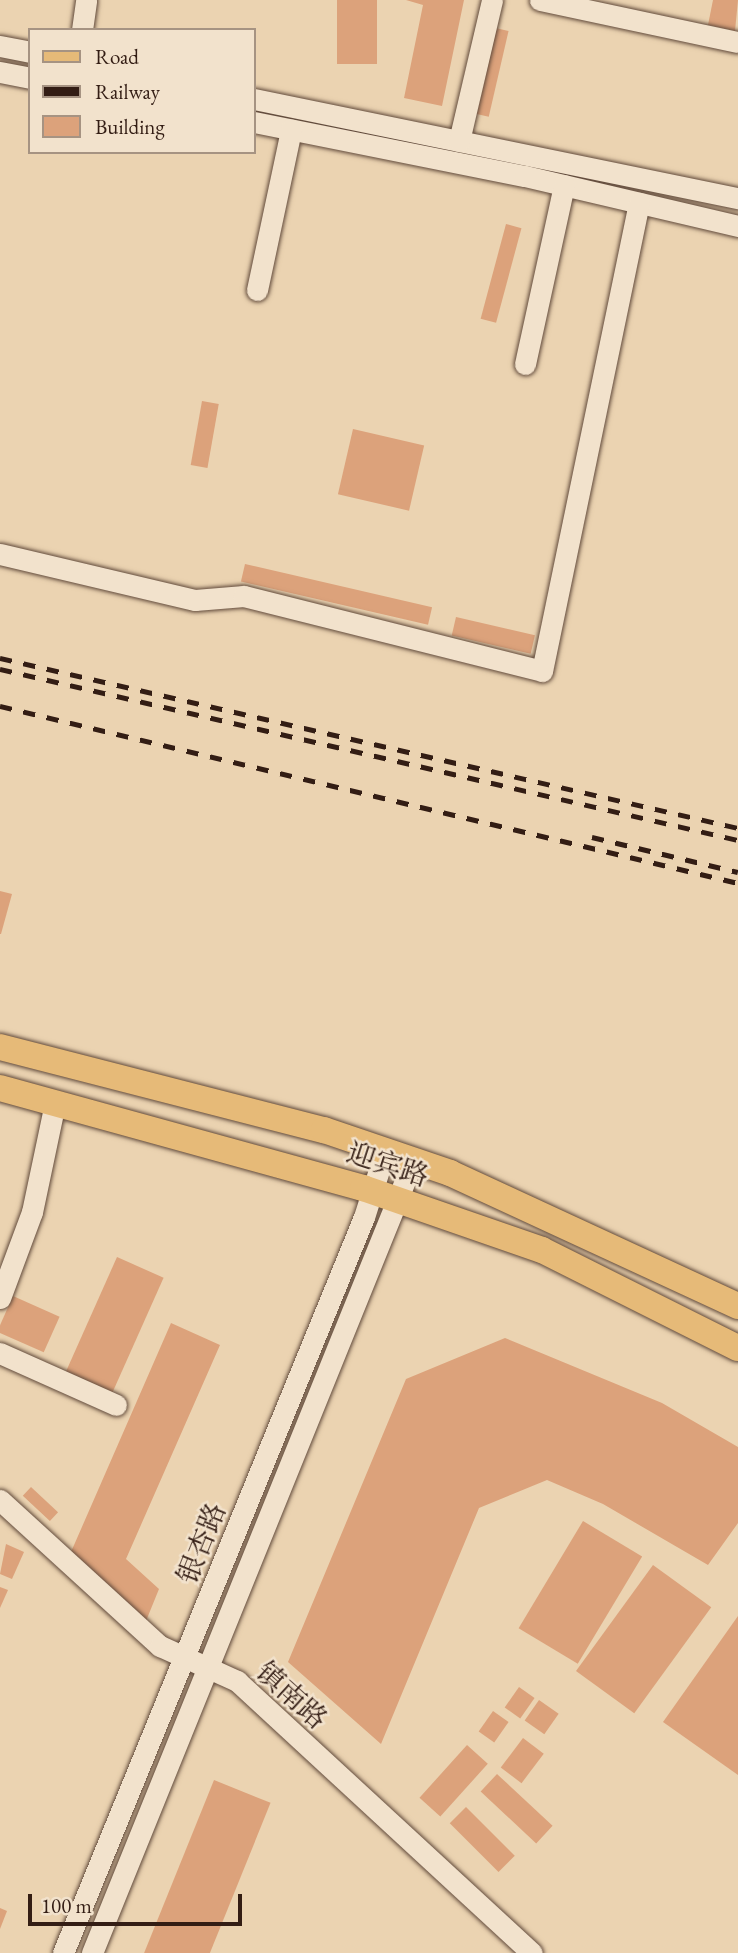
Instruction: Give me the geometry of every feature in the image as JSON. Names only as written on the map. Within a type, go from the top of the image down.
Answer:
[{"type":"main road","name":"迎宾路","points":[[0,1047],[140,1080],[385,1151],[592,1236],[738,1306]]},
{"type":"main road","name":"迎宾路","points":[[0,1088],[372,1191],[542,1250],[738,1348]]},
{"type":"street","points":[[82,28],[86,0]]},
{"type":"street","points":[[459,141],[492,0]]},
{"type":"street","points":[[540,0],[738,42]]},
{"type":"street","points":[[0,46],[28,52]]},
{"type":"street","points":[[0,72],[28,78]]},
{"type":"street","points":[[256,99],[738,198]]},
{"type":"street","points":[[256,122],[564,185],[738,226]]},
{"type":"street","points":[[257,290],[292,130]]},
{"type":"street","points":[[525,364],[564,185]]},
{"type":"street","points":[[0,554],[195,600],[244,596],[542,671],[639,203]]},
{"type":"street","points":[[0,1297],[32,1212],[55,1104]]},
{"type":"street","name":"银杏路","points":[[63,1953],[372,1191],[385,1151]]},
{"type":"street","name":"银杏路","points":[[92,1953],[400,1200],[413,1161]]},
{"type":"street","points":[[0,1353],[116,1405]]},
{"type":"street","name":"镇南路","points":[[0,1500],[160,1646],[237,1681],[532,1953]]},
{"type":"building","points":[[337,0],[377,0],[377,64],[337,64]]},
{"type":"building","points":[[406,0],[464,0],[442,106],[404,98],[423,5]]},
{"type":"building","points":[[713,0],[738,0],[735,31],[708,25]]},
{"type":"building","points":[[491,27],[509,31],[489,117],[471,113]]},
{"type":"building","points":[[506,224],[521,228],[496,323],[481,319]]},
{"type":"building","points":[[202,401],[219,404],[207,468],[191,465]]},
{"type":"building","points":[[353,429],[424,445],[409,511],[338,494]]},
{"type":"building","points":[[245,564],[432,607],[428,625],[241,582]]},
{"type":"building","points":[[456,617],[535,635],[531,654],[452,636]]},
{"type":"building","points":[[0,891],[12,894],[1,934],[0,934]]},
{"type":"building","points":[[117,1257],[164,1278],[111,1396],[65,1375]]},
{"type":"building","points":[[13,1296],[60,1317],[44,1352],[0,1333],[0,1325]]},
{"type":"building","points":[[171,1323],[220,1345],[126,1559],[159,1589],[146,1621],[71,1552]]},
{"type":"building","points":[[505,1338],[662,1403],[738,1447],[738,1523],[708,1565],[603,1504],[547,1480],[479,1508],[381,1744],[288,1662],[406,1379]]},
{"type":"building","points":[[31,1487],[58,1512],[50,1521],[23,1496]]},
{"type":"building","points":[[583,1521],[642,1557],[578,1664],[519,1628]]},
{"type":"building","points":[[6,1544],[24,1552],[12,1579],[0,1574]]},
{"type":"building","points":[[653,1565],[711,1607],[634,1713],[576,1671]]},
{"type":"building","points":[[0,1587],[8,1590],[0,1608]]},
{"type":"building","points":[[738,1616],[738,1775],[663,1722]]},
{"type":"building","points":[[519,1687],[535,1698],[520,1718],[505,1707]]},
{"type":"building","points":[[539,1700],[559,1714],[544,1734],[525,1720]]},
{"type":"building","points":[[493,1711],[509,1722],[494,1742],[479,1731]]},
{"type":"building","points":[[523,1738],[544,1754],[521,1783],[501,1768]]},
{"type":"building","points":[[467,1745],[488,1764],[440,1816],[419,1798]]},
{"type":"building","points":[[497,1774],[553,1826],[536,1843],[481,1792]]},
{"type":"building","points":[[214,1780],[271,1803],[210,1953],[144,1953]]},
{"type":"building","points":[[466,1807],[515,1856],[499,1872],[450,1823]]},
{"type":"building","points":[[0,1908],[7,1911],[0,1929]]},
{"type":"railway","points":[[0,658],[738,828]]},
{"type":"railway","points":[[0,669],[738,840]]},
{"type":"railway","points":[[0,706],[738,883]]},
{"type":"railway","points":[[592,837],[738,872]]}]
